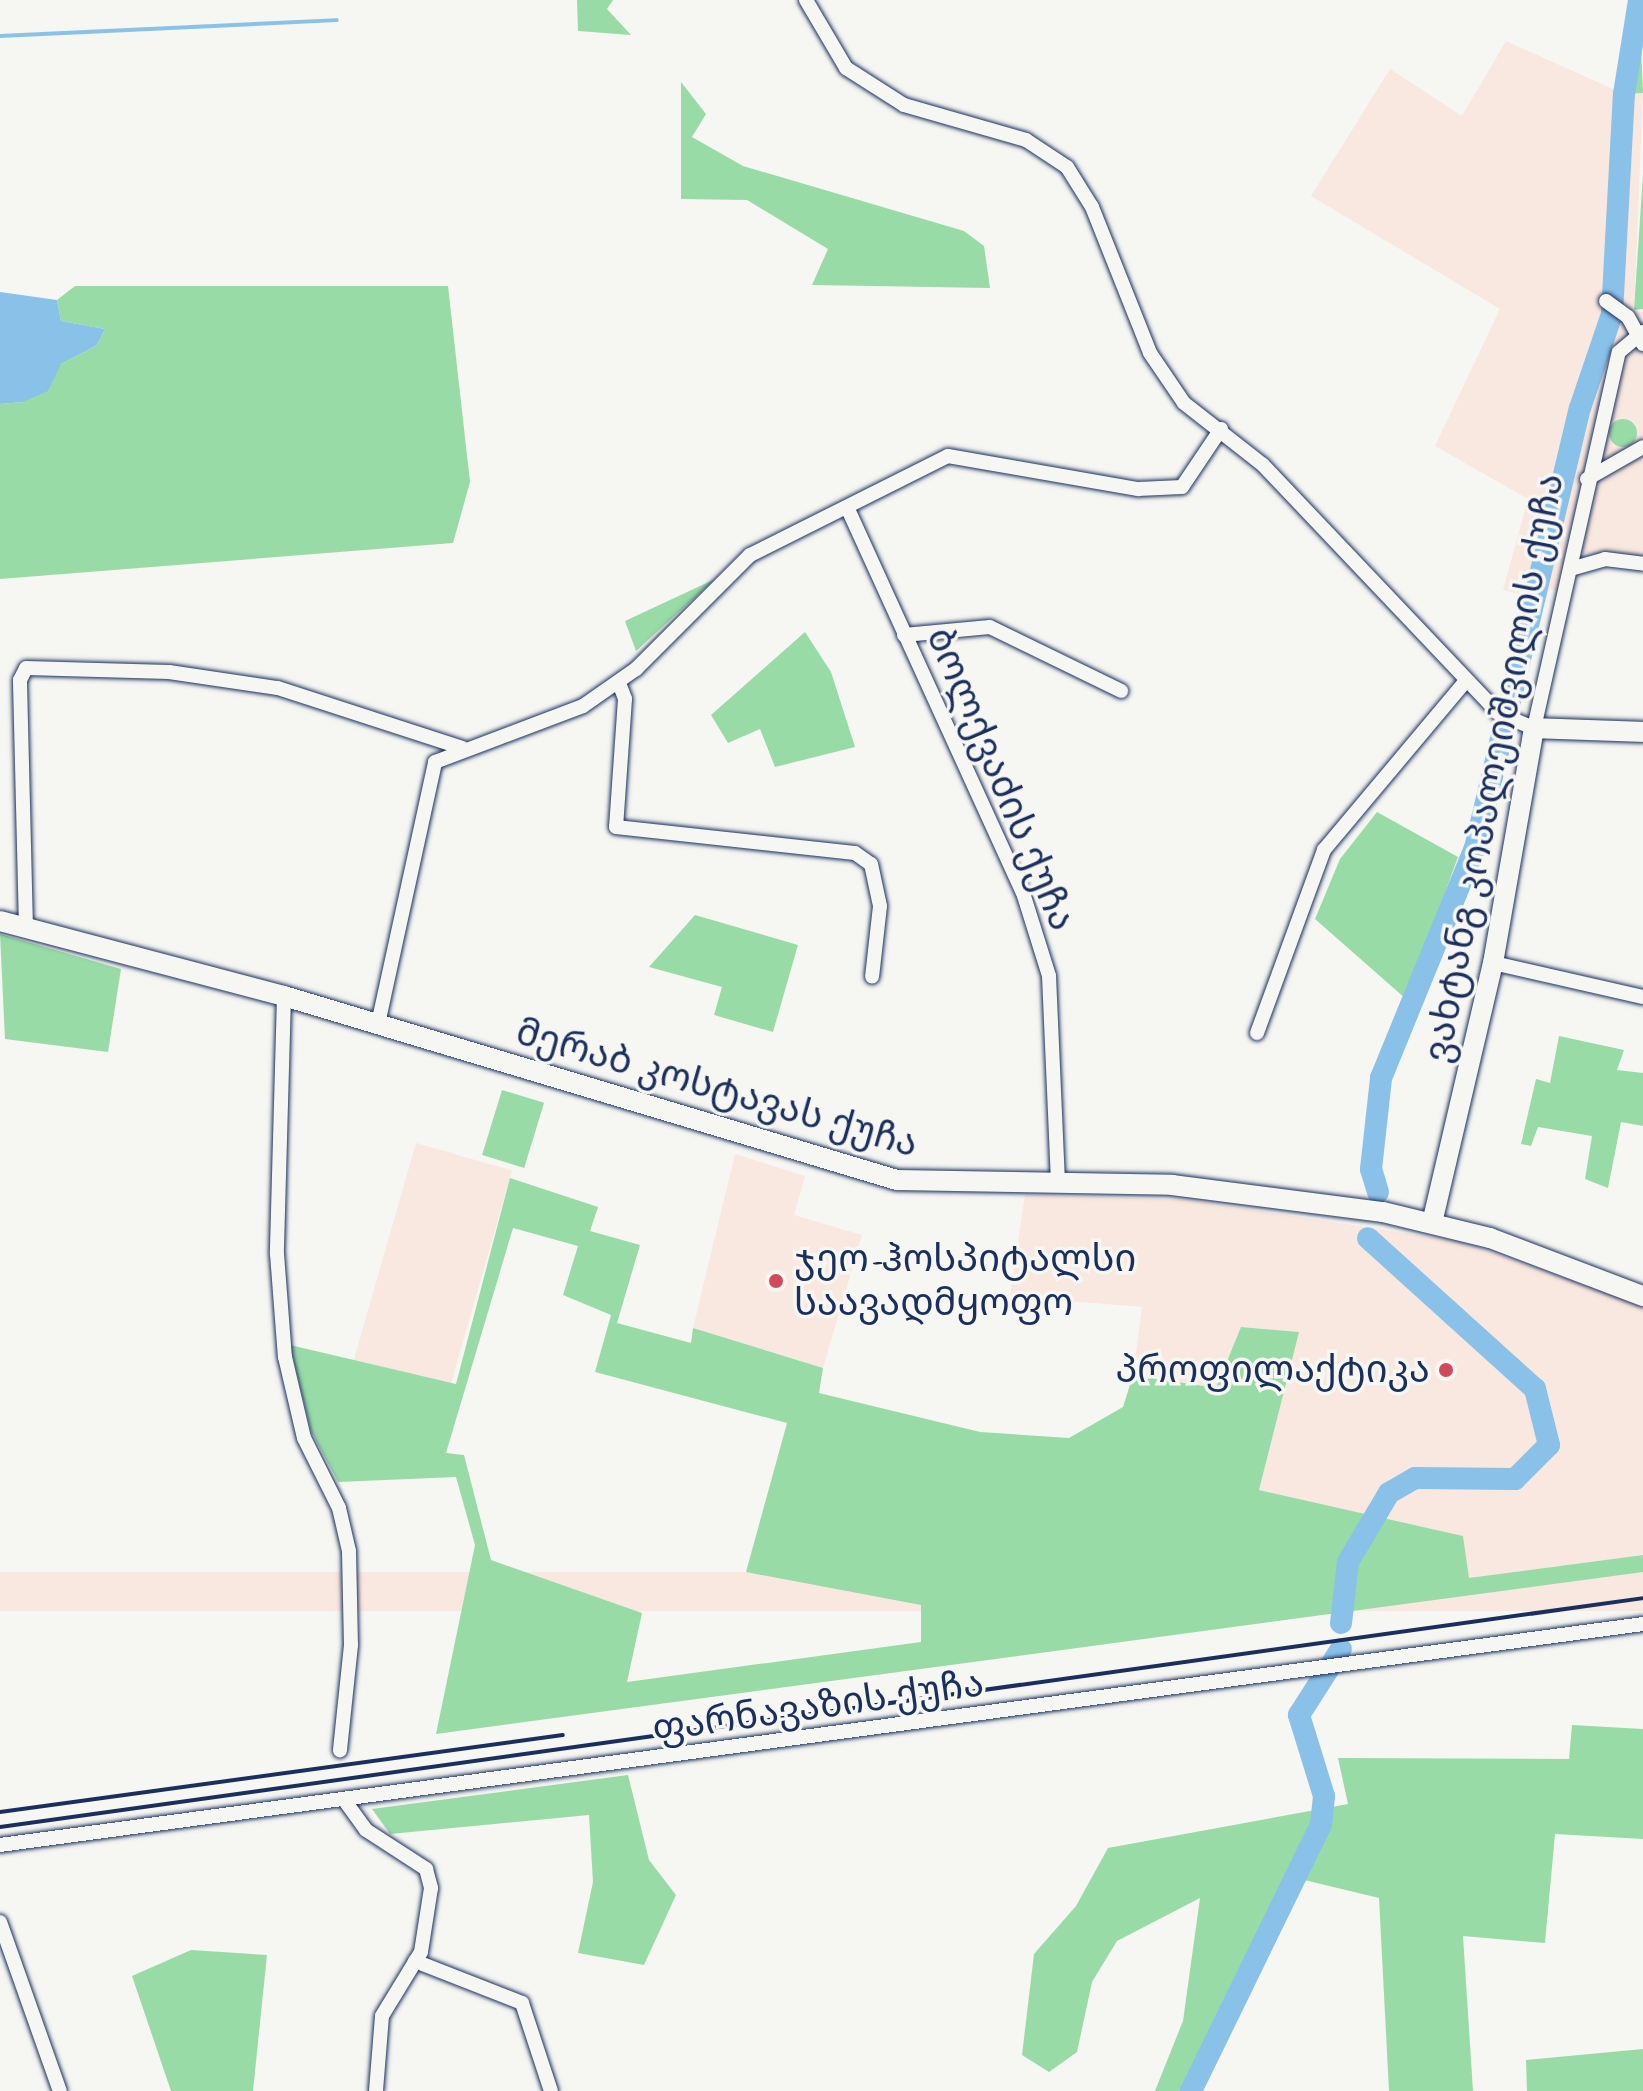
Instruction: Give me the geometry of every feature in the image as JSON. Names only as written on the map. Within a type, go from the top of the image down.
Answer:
[{"type":"main road","points":[[1534,728],[1643,732]]},
{"type":"main road","name":"ვახტანგ კოპალეიშვილის ქუჩა","points":[[1432,1223],[1493,963],[1534,728]]},
{"type":"main road","name":"მერაბ კოსტავას ქუჩა","points":[[0,921],[284,996],[897,1180],[1058,1183],[1254,1194],[1432,1223],[1643,1296]]},
{"type":"street","points":[[806,0],[858,75],[904,105],[1026,140],[1067,167],[1092,207],[1150,353],[1184,403],[1221,429],[1466,681],[1505,716],[1534,728]]},
{"type":"street","points":[[1612,304],[1642,337]]},
{"type":"street","name":"ვახტანგ კოპალეიშვილის ქუჩა","points":[[1534,728],[1574,568],[1587,479],[1619,352],[1642,337]]},
{"type":"street","points":[[378,1024],[429,773],[463,748],[583,706],[619,683],[750,555],[948,456],[1138,489],[1182,487],[1221,429]]},
{"type":"street","points":[[1587,479],[1643,447]]},
{"type":"street","name":"ბოლქვაძის ქუჩა","points":[[847,507],[1024,896],[1049,976],[1058,1183]]},
{"type":"street","points":[[1574,568],[1605,559],[1643,564]]},
{"type":"street","points":[[904,635],[990,627],[1121,691]]},
{"type":"street","points":[[26,928],[20,680],[26,668],[169,672],[278,688],[463,748]]},
{"type":"street","points":[[1257,1033],[1324,850],[1466,681]]},
{"type":"street","points":[[619,683],[625,699],[616,827],[855,853],[871,864],[880,906],[872,977]]},
{"type":"street","points":[[1493,963],[1643,997]]},
{"type":"street","points":[[284,996],[277,1254],[285,1357],[304,1438],[339,1508],[349,1551],[351,1645],[340,1750]]},
{"type":"street","name":"ფარნავაზის ქუჩა","points":[[0,1845],[1136,1698],[1346,1661],[1643,1624]]},
{"type":"street","points":[[345,1801],[366,1830],[426,1869],[428,1915],[415,1961],[382,2016],[376,2091]]},
{"type":"street","points":[[0,1922],[60,2091]]},
{"type":"street","points":[[415,1961],[522,2003],[551,2091]]},
{"type":"shaded area","points":[[1506,41],[1624,94],[1643,93],[1634,310],[1643,312],[1643,559],[1571,551],[1560,591],[1549,589],[1546,601],[1503,590],[1528,499],[1435,446],[1500,309],[1311,196],[1390,69],[1462,116]]},
{"type":"shaded area","points":[[416,1143],[512,1171],[450,1388],[354,1360]]},
{"type":"shaded area","name":"ჯეო-ჰოსპიტალსი საავადმყოფო","points":[[735,1154],[805,1176],[794,1215],[862,1235],[823,1368],[693,1328]]},
{"type":"shaded area","points":[[1025,1195],[1189,1200],[1463,1242],[1643,1306],[1643,1555],[1468,1578],[1463,1536],[1259,1490],[1298,1332],[1241,1327],[1216,1388],[1133,1375],[1142,1307],[1010,1296]]},
{"type":"shaded area","points":[[0,1572],[1643,1572],[1643,1611],[0,1611]]},
{"type":"green space","points":[[577,0],[613,0],[607,9],[631,35],[578,31]]},
{"type":"green space","points":[[1639,0],[1643,93],[1624,94]]},
{"type":"green space","points":[[681,82],[706,114],[692,137],[743,166],[964,231],[984,246],[990,288],[812,285],[828,249],[747,200],[681,199]]},
{"type":"green space","points":[[1643,174],[1643,309],[1634,310]]},
{"type":"green space","points":[[75,286],[448,286],[470,482],[453,543],[0,579],[0,404],[23,402],[61,364],[97,345],[105,329],[61,321],[57,300]]},
{"type":"green space","points":[[1623,419],[1633,423],[1637,433],[1633,443],[1623,447],[1613,443],[1609,433],[1613,423]]},
{"type":"green space","points":[[715,579],[636,651],[625,621]]},
{"type":"green space","points":[[805,632],[831,672],[855,747],[775,767],[760,729],[728,743],[711,715]]},
{"type":"green space","points":[[1377,812],[1458,857],[1406,999],[1315,919],[1340,859]]},
{"type":"green space","points":[[695,915],[798,945],[773,1032],[714,1015],[722,987],[649,967]]},
{"type":"green space","points":[[0,934],[121,969],[108,1052],[5,1039]]},
{"type":"green space","points":[[1559,1036],[1624,1050],[1617,1070],[1643,1073],[1643,1126],[1621,1122],[1608,1188],[1585,1179],[1592,1136],[1538,1127],[1531,1146],[1521,1144],[1536,1079],[1550,1083]]},
{"type":"green space","points":[[502,1090],[544,1103],[524,1168],[482,1155]]},
{"type":"green space","points":[[510,1178],[598,1207],[590,1231],[640,1245],[617,1323],[691,1343],[693,1328],[823,1368],[819,1393],[980,1432],[1069,1438],[1123,1407],[1133,1375],[1216,1388],[1241,1327],[1299,1332],[1259,1490],[1463,1536],[1469,1578],[1643,1555],[1643,1572],[436,1734],[475,1545],[456,1477],[338,1482],[311,1431],[290,1345],[456,1384]],"holes":[[[513,1228],[578,1246],[563,1295],[611,1315],[595,1372],[787,1423],[746,1572],[921,1605],[921,1642],[627,1682],[642,1613],[491,1560],[464,1455],[446,1453]]]},
{"type":"green space","points":[[1572,1725],[1643,1729],[1643,1839],[1555,1834],[1545,1943],[1463,1936],[1473,2091],[1389,2091],[1379,1898],[1296,1878],[1191,2091],[1155,2091],[1183,2021],[1200,1898],[1117,1941],[1092,1982],[1077,2052],[1049,2072],[1022,2055],[1034,1954],[1076,1906],[1108,1848],[1348,1804],[1338,1758],[1569,1759]]},
{"type":"green space","points":[[628,1775],[649,1860],[676,1895],[644,1965],[578,1953],[593,1882],[589,1815],[390,1834],[372,1809]]},
{"type":"green space","points":[[191,1950],[267,1955],[253,2091],[171,2091],[132,1976]]},
{"type":"green space","points":[[1643,2049],[1643,2091],[1527,2091],[1526,2060]]},
{"type":"water","points":[[0,292],[57,300],[61,321],[105,329],[97,345],[61,364],[48,391],[23,402],[0,404]]},
{"type":"waterway","points":[[1378,1192],[1371,1169],[1381,1078],[1475,848],[1580,408],[1612,314],[1624,94],[1639,0]]},
{"type":"waterway","points":[[0,36],[337,20]]},
{"type":"waterway","points":[[1341,1623],[1348,1562],[1389,1493],[1415,1478],[1515,1479],[1549,1445],[1535,1389],[1368,1238]]},
{"type":"waterway","points":[[1191,2091],[1321,1825],[1324,1796],[1299,1715],[1341,1649]]},
{"type":"railway","points":[[0,1827],[1643,1598]]},
{"type":"railway","points":[[0,1812],[563,1735]]},
{"type":"place","name":"ჯეო-ჰოსპიტალსი საავადმყოფო","points":[[776,1281]]},
{"type":"place","name":"პროფილაქტიკა","points":[[1446,1370]]}]
